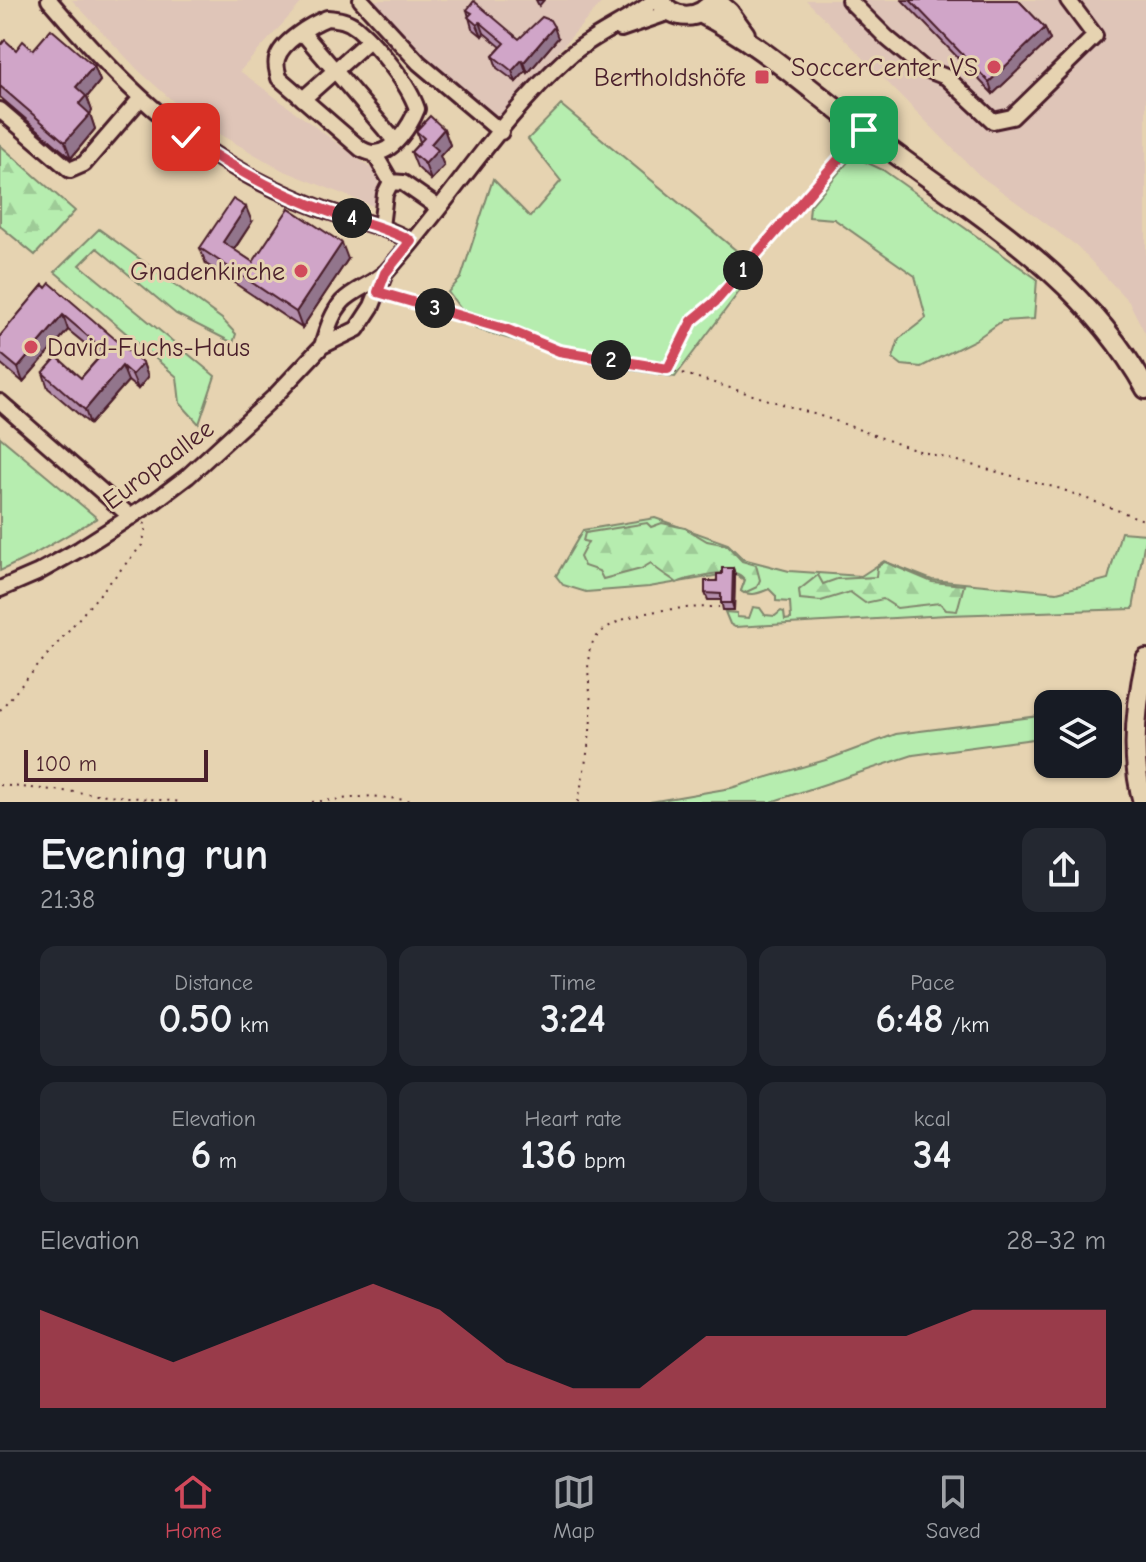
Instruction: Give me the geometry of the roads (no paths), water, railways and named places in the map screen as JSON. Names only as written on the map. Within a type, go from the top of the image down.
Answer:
[{"type":"main road","points":[[661,4],[685,16],[700,13],[714,0],[729,12],[749,40]]},
{"type":"main road","points":[[700,13],[749,40],[1035,257],[1068,286],[1110,333],[1129,358],[1146,389]]},
{"type":"main road","points":[[1143,802],[1136,758],[1138,711],[1146,659]]},
{"type":"street","points":[[49,0],[105,65],[140,99],[200,146],[276,189],[411,241]]},
{"type":"street","points":[[361,0],[419,63],[501,132]]},
{"type":"street","points":[[849,0],[887,38],[923,68],[946,77],[993,121],[1012,117],[1095,36],[1068,0]]},
{"type":"street","name":"Europaallee","points":[[322,346],[335,313],[344,300],[385,273],[501,132],[571,55],[610,30],[623,28],[661,4]]},
{"type":"street","points":[[327,18],[341,19],[356,27],[368,41],[405,83],[417,109],[411,122],[395,141],[374,153],[361,149],[279,78],[275,63],[279,53],[302,32],[327,18]]},
{"type":"street","points":[[302,32],[395,141]]},
{"type":"street","points":[[303,99],[368,41]]},
{"type":"street","points":[[0,110],[70,170],[84,164],[140,99]]},
{"type":"street","points":[[186,163],[200,146]]},
{"type":"street","points":[[374,153],[391,182]]},
{"type":"street","points":[[381,227],[385,194],[391,182]]},
{"type":"street","points":[[391,182],[403,183],[439,208]]},
{"type":"street","name":"Europaallee","points":[[0,589],[37,573],[131,517],[213,455],[322,346],[357,329],[372,306],[385,273]]},
{"type":"street","points":[[0,402],[131,517]]},
{"type":"place","name":"SoccerCenter VS","points":[[994,67]]},
{"type":"place","name":"Bertholdshöfe","points":[[762,77]]},
{"type":"place","name":"Gnadenkirche","points":[[301,271]]},
{"type":"place","name":"David-Fuchs-Haus","points":[[31,347]]}]
